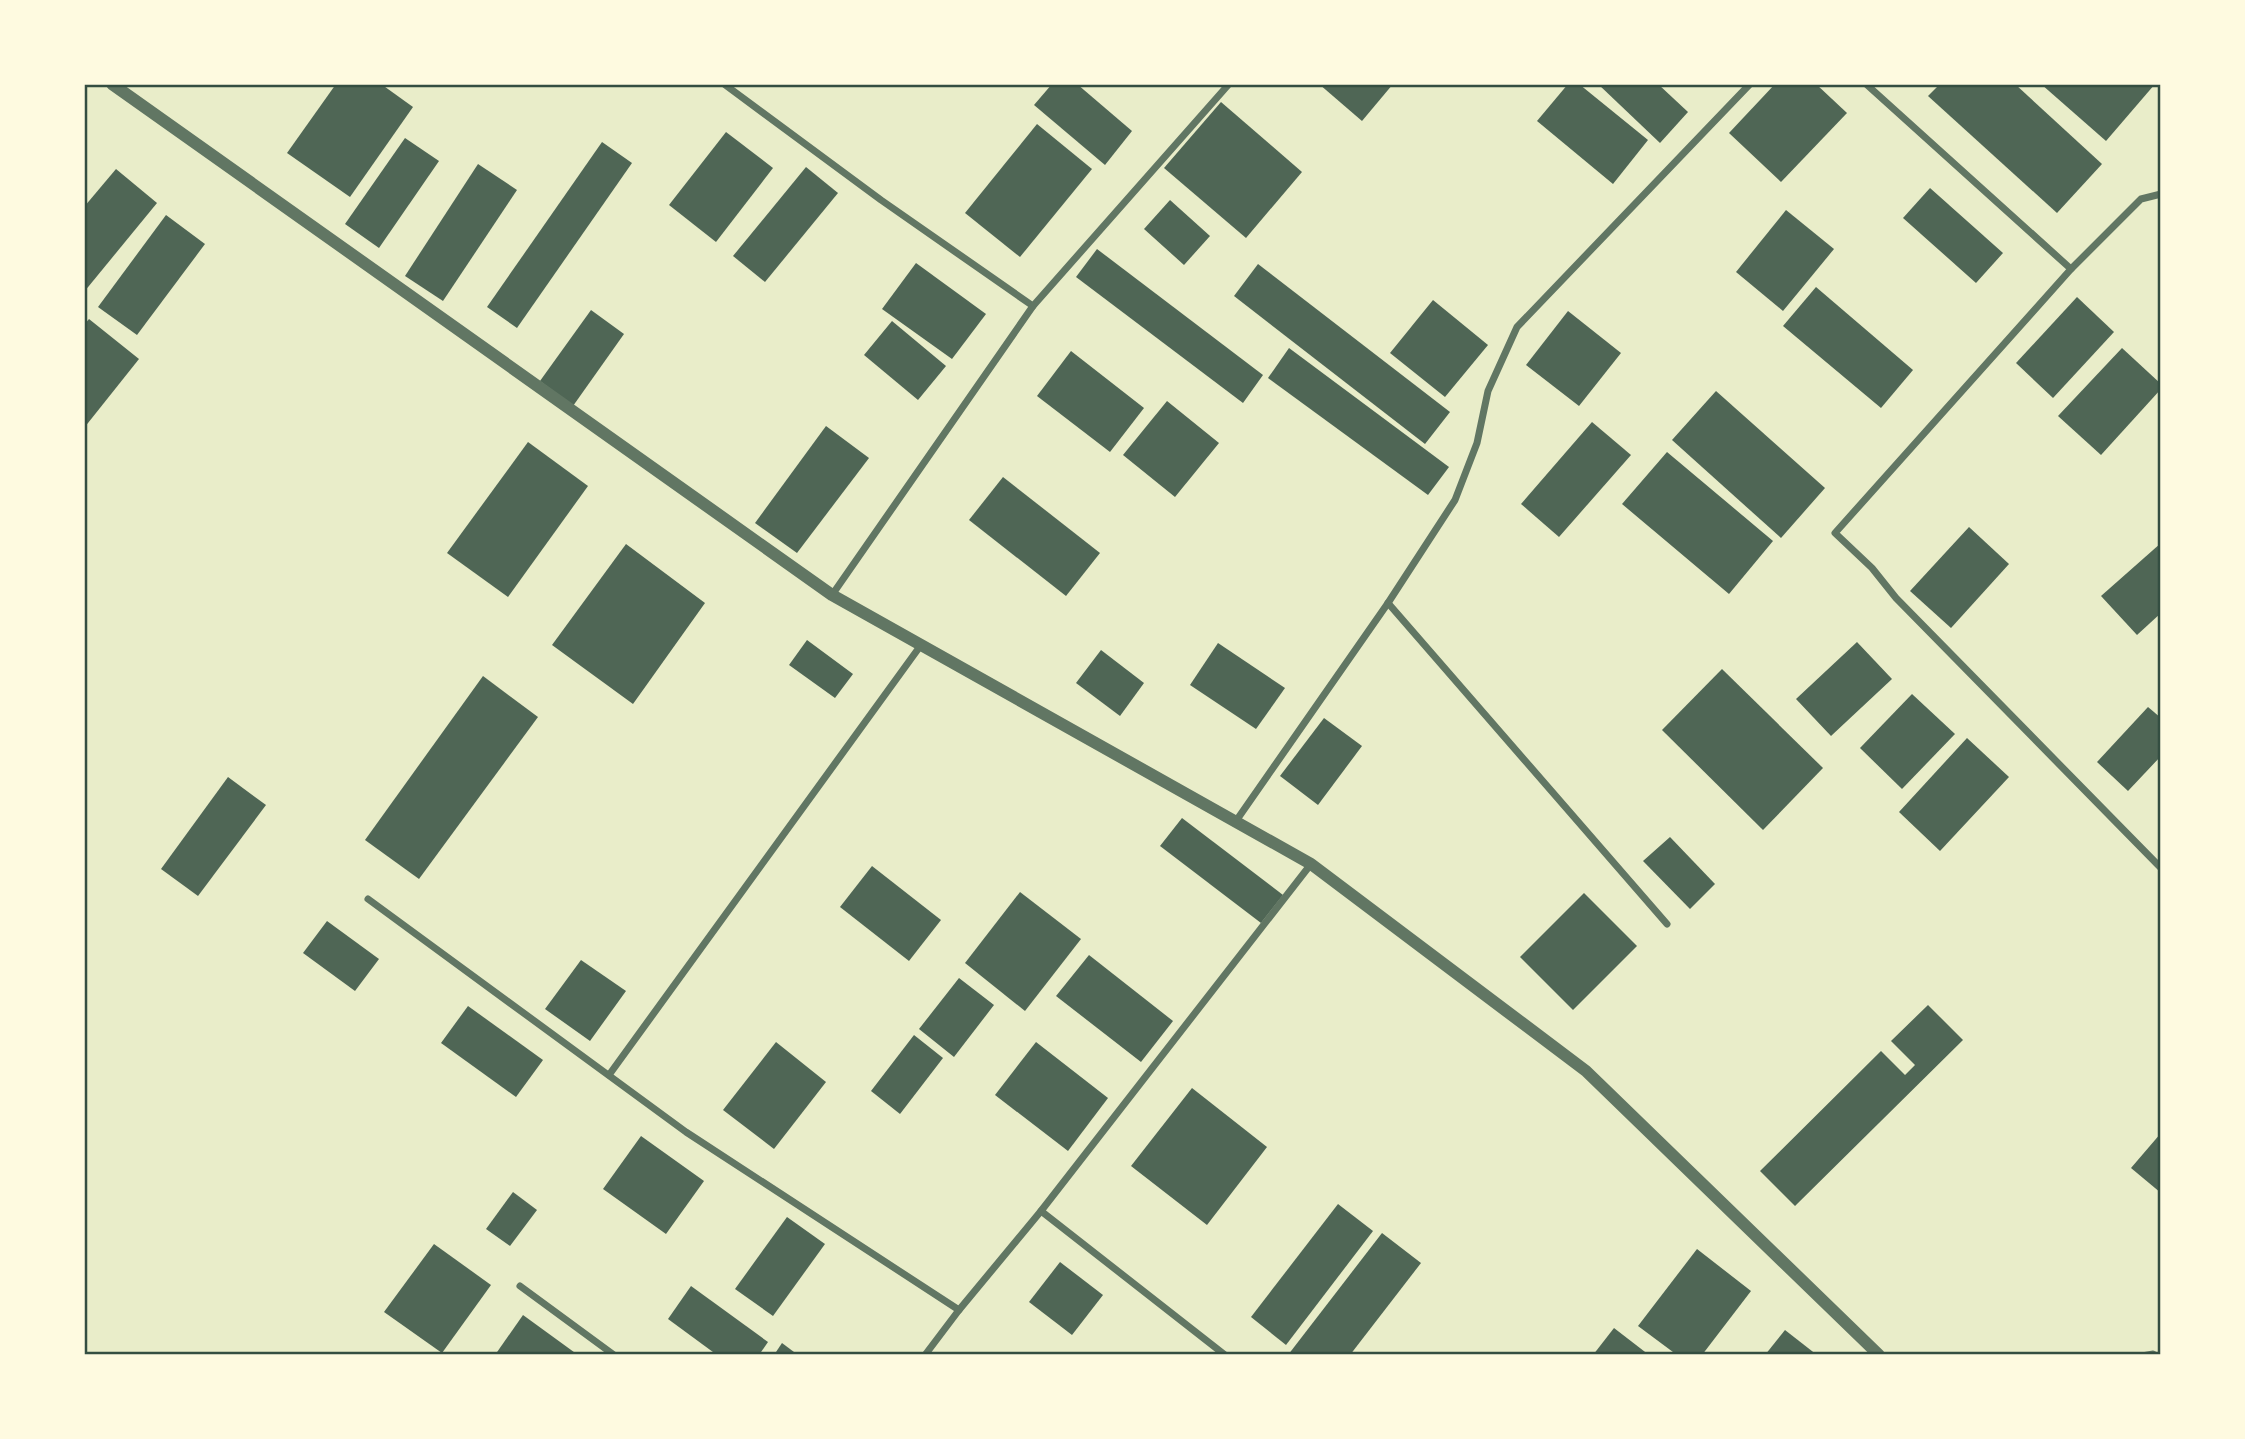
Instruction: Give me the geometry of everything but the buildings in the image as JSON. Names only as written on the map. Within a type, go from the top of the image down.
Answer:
[{"type":"street","points":[[112,84],[832,595],[1311,864],[1586,1071],[1879,1355]]},
{"type":"street","points":[[724,84],[881,200],[1033,306]]},
{"type":"street","points":[[832,595],[1033,306],[1229,84]]},
{"type":"street","points":[[1236,821],[1388,603],[1455,500],[1478,443],[1488,391],[1517,327],[1750,84]]},
{"type":"street","points":[[1866,84],[2071,269]]},
{"type":"street","points":[[2161,194],[2141,199],[2071,269],[1835,533],[1872,568],[1896,598],[2161,868]]},
{"type":"street","points":[[1388,603],[1667,924]]},
{"type":"street","points":[[609,1075],[920,645]]},
{"type":"street","points":[[925,1355],[1041,1211],[1311,864]]},
{"type":"street","points":[[368,899],[686,1132],[959,1310]]},
{"type":"street","points":[[1041,1211],[1225,1355]]},
{"type":"street","points":[[520,1286],[614,1355]]},
{"type":"lane","points":[[2142,1355],[2157,1355]]}]
